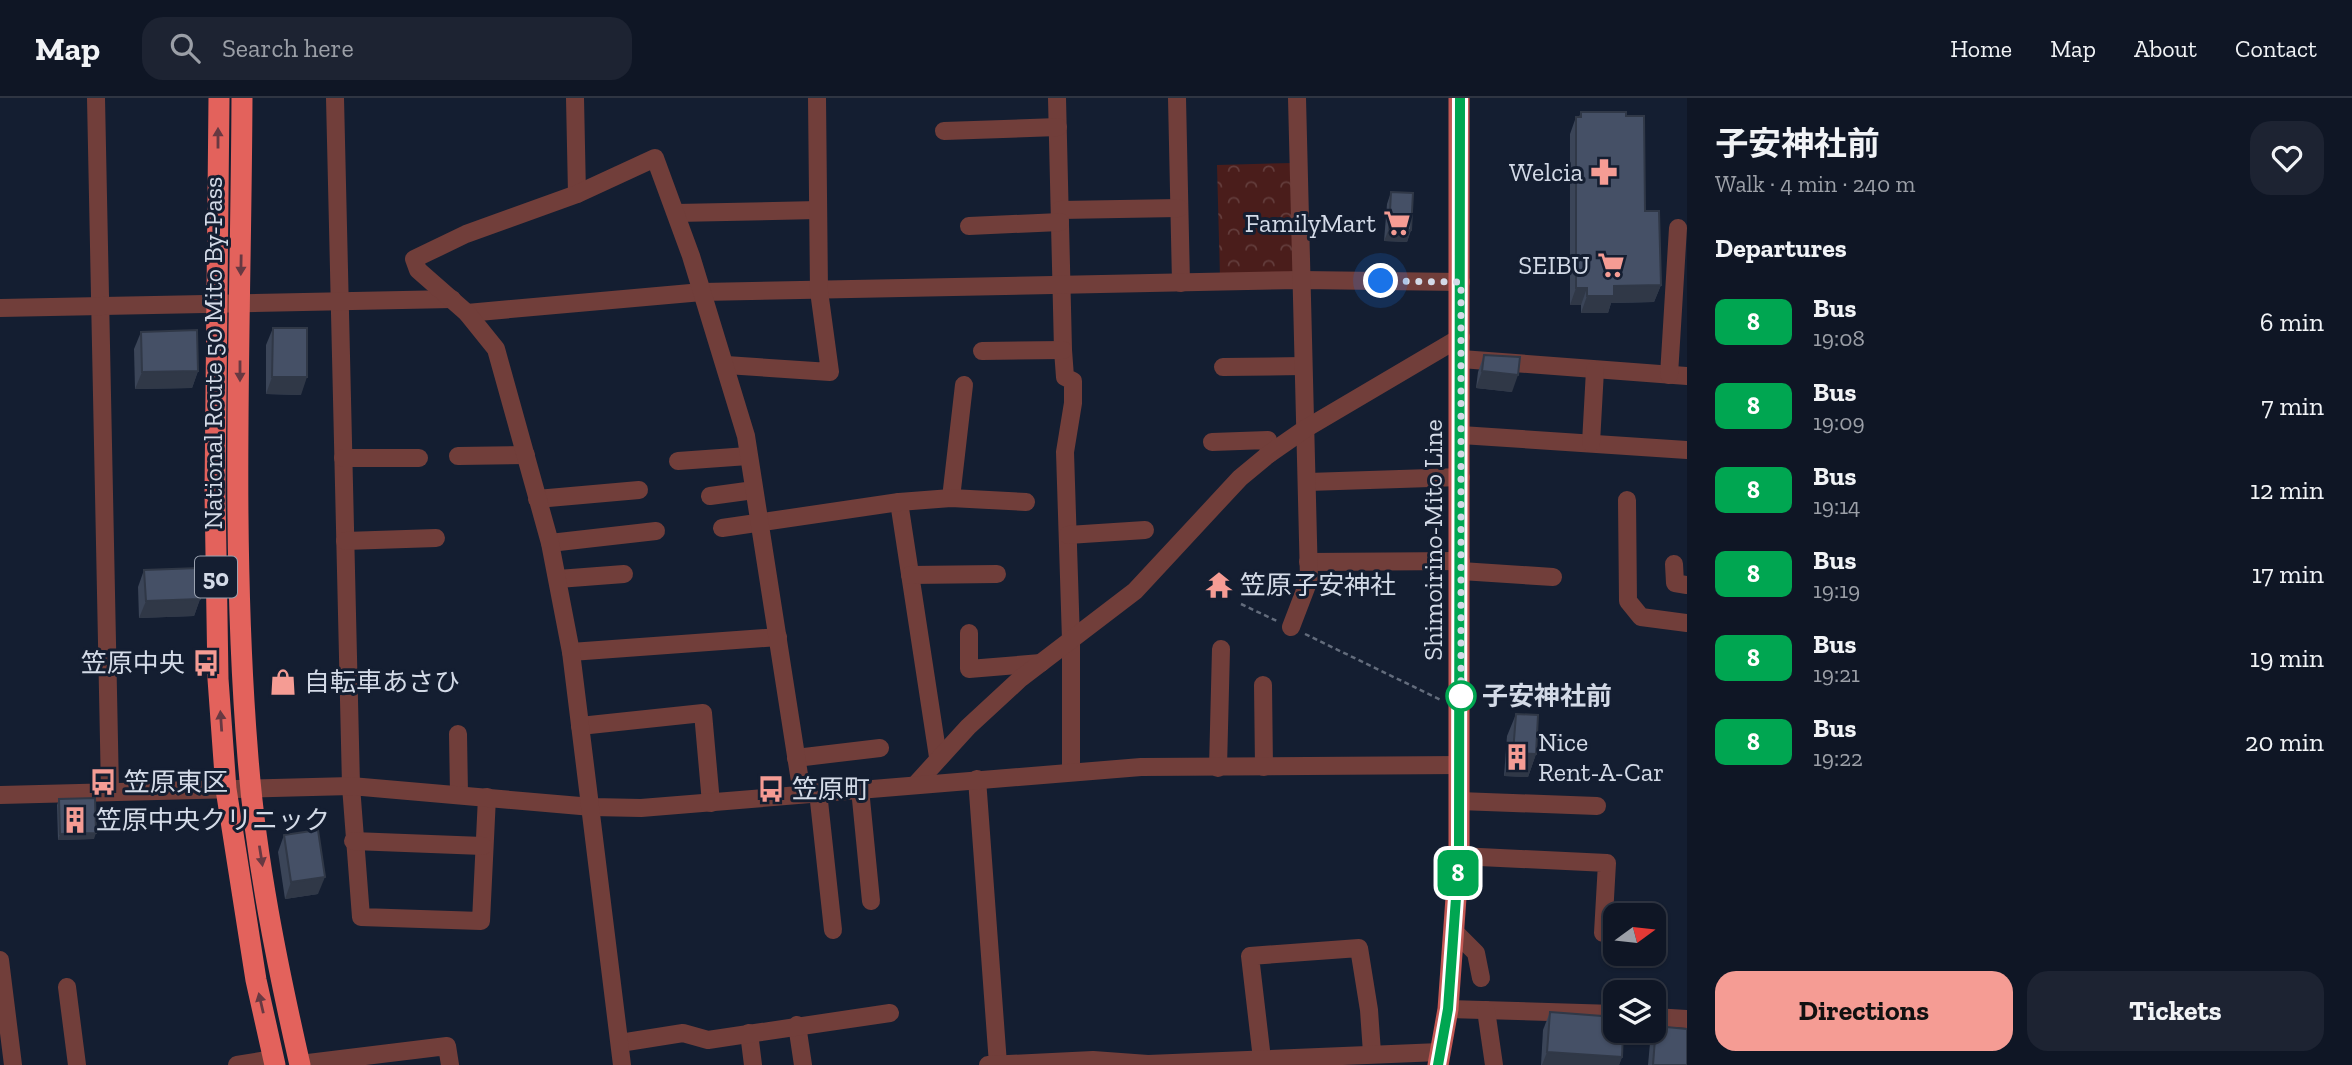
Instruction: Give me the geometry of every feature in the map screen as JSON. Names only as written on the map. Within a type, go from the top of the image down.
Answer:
[{"type":"highway","name":"National Route 50 Mito By-Pass","points":[[219,98],[217,629],[226,789],[256,980],[274,1062]]},
{"type":"highway","name":"National Route 50 Mito By-Pass","points":[[242,98],[241,614],[250,788],[273,935],[300,1065]]},
{"type":"main road","name":"Shimoirino-Mito Line","points":[[1439,1059],[1448,1009],[1459,856],[1460,98]]},
{"type":"street","points":[[96,98],[110,791]]},
{"type":"street","points":[[335,98],[351,786],[353,841],[361,917],[481,921],[486,797]]},
{"type":"street","points":[[575,98],[577,194]]},
{"type":"street","points":[[726,365],[830,372],[819,291],[817,98]]},
{"type":"street","points":[[1057,98],[1063,350],[1065,377],[1073,381],[1073,403],[1065,452],[1071,640],[1071,771]]},
{"type":"street","points":[[1177,98],[1181,283]]},
{"type":"street","points":[[1291,627],[1309,580],[1297,98]]},
{"type":"street","points":[[944,131],[1058,127]]},
{"type":"street","points":[[622,1065],[572,652],[550,543],[496,349],[467,313],[418,270],[414,259],[466,234],[577,194],[655,158],[726,365],[748,456],[796,758],[810,793],[833,930]]},
{"type":"street","points":[[969,226],[1060,216],[1179,208]]},
{"type":"street","points":[[676,213],[818,210]]},
{"type":"street","points":[[915,784],[938,757],[1041,663],[1135,591],[1240,478],[1305,429],[1461,348],[1595,370],[1678,375],[1682,278],[1678,228]]},
{"type":"street","points":[[467,313],[702,292],[1301,280],[1461,282]]},
{"type":"street","points":[[0,308],[452,299]]},
{"type":"street","points":[[982,351],[1063,350]]},
{"type":"street","points":[[1223,367],[1303,366]]},
{"type":"street","points":[[1591,443],[1595,370]]},
{"type":"street","points":[[951,498],[964,385]]},
{"type":"street","points":[[1461,435],[1687,450]]},
{"type":"street","points":[[1212,442],[1268,440],[1269,454]]},
{"type":"street","points":[[457,456],[526,455]]},
{"type":"street","points":[[678,461],[748,456]]},
{"type":"street","points":[[342,458],[419,458]]},
{"type":"street","points":[[1308,482],[1461,477]]},
{"type":"street","points":[[537,499],[639,490]]},
{"type":"street","points":[[710,496],[754,490]]},
{"type":"street","points":[[722,528],[758,525],[899,502],[951,498],[1026,502]]},
{"type":"street","points":[[1627,500],[1628,601],[1641,617],[1687,623]]},
{"type":"street","points":[[899,502],[938,757]]},
{"type":"street","points":[[1068,535],[1145,530]]},
{"type":"street","points":[[550,543],[656,531]]},
{"type":"street","points":[[345,541],[436,538]]},
{"type":"street","points":[[1308,562],[1461,566],[1553,577]]},
{"type":"street","points":[[1674,564],[1675,583],[1687,585]]},
{"type":"street","points":[[558,579],[625,574]]},
{"type":"street","points":[[910,575],[997,574]]},
{"type":"street","points":[[968,633],[969,669],[1041,663]]},
{"type":"street","points":[[572,652],[778,637]]},
{"type":"street","points":[[1218,768],[1220,649]]},
{"type":"street","points":[[1263,685],[1264,767]]},
{"type":"street","points":[[580,726],[703,713],[711,803]]},
{"type":"street","points":[[458,734],[459,794]]},
{"type":"street","points":[[796,758],[880,748]]},
{"type":"street","points":[[0,795],[351,786],[592,807],[642,808],[1071,771],[1460,765]]},
{"type":"street","points":[[976,779],[998,1064]]},
{"type":"street","points":[[860,789],[871,901]]},
{"type":"street","points":[[1459,800],[1597,806]]},
{"type":"street","points":[[353,841],[483,846]]},
{"type":"street","points":[[1459,856],[1606,863],[1604,903]]},
{"type":"street","points":[[1454,931],[1476,953],[1481,978]]},
{"type":"street","points":[[1262,1059],[1250,956],[1359,948],[1369,1010],[1372,1053]]},
{"type":"street","points":[[0,960],[13,1065]]},
{"type":"street","points":[[67,987],[77,1065]]},
{"type":"street","points":[[1448,1009],[1603,1014]]},
{"type":"street","points":[[1486,1010],[1494,1065]]},
{"type":"street","points":[[620,1043],[683,1033],[708,1040],[797,1024],[890,1013]]},
{"type":"street","points":[[1666,1018],[1687,1019]]},
{"type":"street","points":[[797,1024],[803,1065]]},
{"type":"street","points":[[749,1033],[753,1065]]},
{"type":"street","points":[[300,1065],[447,1046],[450,1065]]},
{"type":"street","points":[[988,1065],[1093,1060],[1148,1064],[1372,1053],[1439,1059]]},
{"type":"street","points":[[237,1065],[274,1062]]},
{"type":"path","points":[[1241,604],[1415,689],[1461,707]]},
{"type":"green space","points":[[1293,163],[1296,275],[1220,277],[1217,165]]},
{"type":"building","points":[[1581,112],[1626,112],[1626,116],[1644,116],[1645,211],[1659,211],[1661,285],[1614,286],[1614,296],[1587,296],[1587,288],[1576,288],[1576,117],[1581,117]]},
{"type":"building","points":[[1391,192],[1413,193],[1411,230],[1389,229]]},
{"type":"building","points":[[273,328],[307,328],[307,377],[272,377]]},
{"type":"building","points":[[197,330],[198,371],[142,372],[141,332]]},
{"type":"building","points":[[1484,355],[1520,357],[1518,375],[1482,371]]},
{"type":"building","points":[[199,568],[200,599],[146,601],[144,570]]},
{"type":"building","points":[[1516,714],[1538,715],[1536,754],[1513,753]]},
{"type":"building","name":"笠原中央クリニック","points":[[95,798],[96,833],[60,834],[59,799]]},
{"type":"building","points":[[318,830],[325,877],[291,882],[284,835]]},
{"type":"building","points":[[1550,1012],[1603,1016],[1603,1043],[1623,1043],[1622,1057],[1547,1052]]},
{"type":"building","points":[[1666,1027],[1687,1029],[1687,1065],[1653,1065],[1655,1043],[1666,1043]]},
{"type":"bus line","name":"8","points":[[1438,1065],[1448,1009],[1459,856],[1460,98]]},
{"type":"place","name":"Welcia","points":[[1604,172]]},
{"type":"place","name":"FamilyMart","points":[[1397,223]]},
{"type":"place","name":"SEIBU","points":[[1611,265]]},
{"type":"place","name":"笠原子安神社","points":[[1219,585]]},
{"type":"place","name":"笠原中央","points":[[206,663]]},
{"type":"place","name":"自転車あさひ","points":[[283,682]]},
{"type":"place","name":"子安神社前","points":[[1461,696]]},
{"type":"place","name":"Nice Rent-A-Car","points":[[1517,757]]},
{"type":"place","name":"笠原東区","points":[[103,782]]},
{"type":"place","name":"笠原町","points":[[771,789]]},
{"type":"place","name":"笠原中央クリニック","points":[[75,820]]},
{"type":"route","points":[[1381,281],[1461,282],[1461,707],[1461,696]]}]
